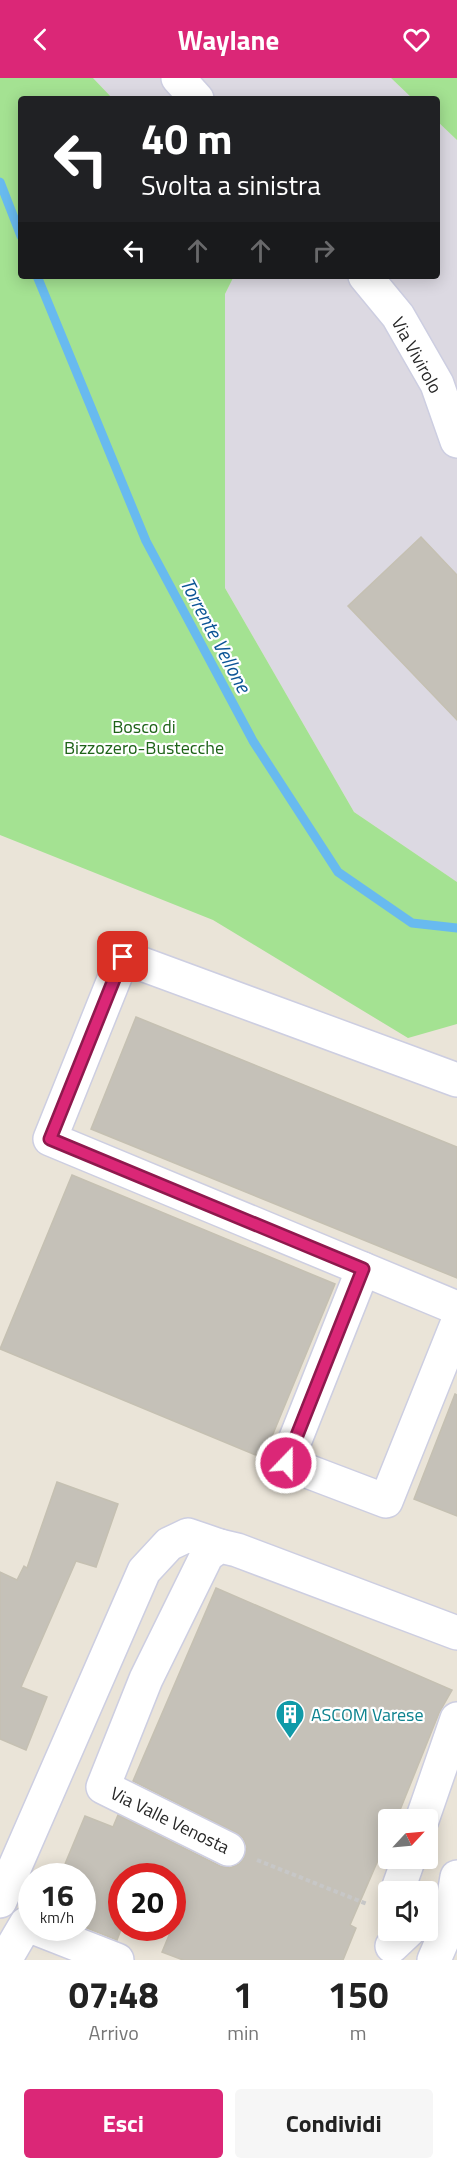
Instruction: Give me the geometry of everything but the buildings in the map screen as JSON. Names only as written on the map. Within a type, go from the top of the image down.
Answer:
[{"type":"street","points":[[178,78],[194,96]]},
{"type":"street","name":"Via Vivirolo","points":[[367,279],[398,316],[431,375],[457,441]]},
{"type":"street","points":[[457,1080],[123,957],[50,1139],[457,1308]]},
{"type":"street","points":[[363,1269],[286,1463],[386,1502],[457,1324]]},
{"type":"street","points":[[0,1900],[144,1570],[169,1544],[188,1535],[237,1550],[457,1633]]},
{"type":"street","name":"Via Valle Venosta","points":[[220,1546],[207,1556],[199,1568],[146,1679],[103,1787],[228,1849]]},
{"type":"street","points":[[426,1809],[457,1719]]},
{"type":"street","points":[[438,1922],[455,1883]]},
{"type":"street","points":[[5,1960],[18,1933]]},
{"type":"street","points":[[69,1941],[117,1960]]},
{"type":"street","points":[[434,1960],[436,1941]]},
{"type":"path","name":"Via Valle Venosta","points":[[228,1849],[378,1897]]},
{"type":"shaded area","points":[[93,78],[391,78],[410,96],[110,96]]},
{"type":"shaded area","points":[[440,124],[457,140],[457,882],[354,812],[225,588],[225,294],[232,279],[440,279]]},
{"type":"green space","name":"Bosco di Bizzozero-Bustecche","points":[[0,78],[93,78],[110,96],[18,96],[18,279],[232,279],[225,294],[225,588],[354,812],[457,882],[457,1024],[408,1038],[213,920],[0,835]]},
{"type":"green space","points":[[391,78],[457,78],[457,140],[440,124],[440,96],[410,96]]},
{"type":"waterway","name":"Torrente Vellone","points":[[0,182],[18,228]]},
{"type":"waterway","name":"Torrente Vellone","points":[[38,279],[146,541],[253,741],[338,872],[412,923],[457,928]]},
{"type":"place","name":"ASCOM Varese","points":[[290,1740]]},
{"type":"route","points":[[123,957],[50,1139],[363,1269],[286,1463]]}]
